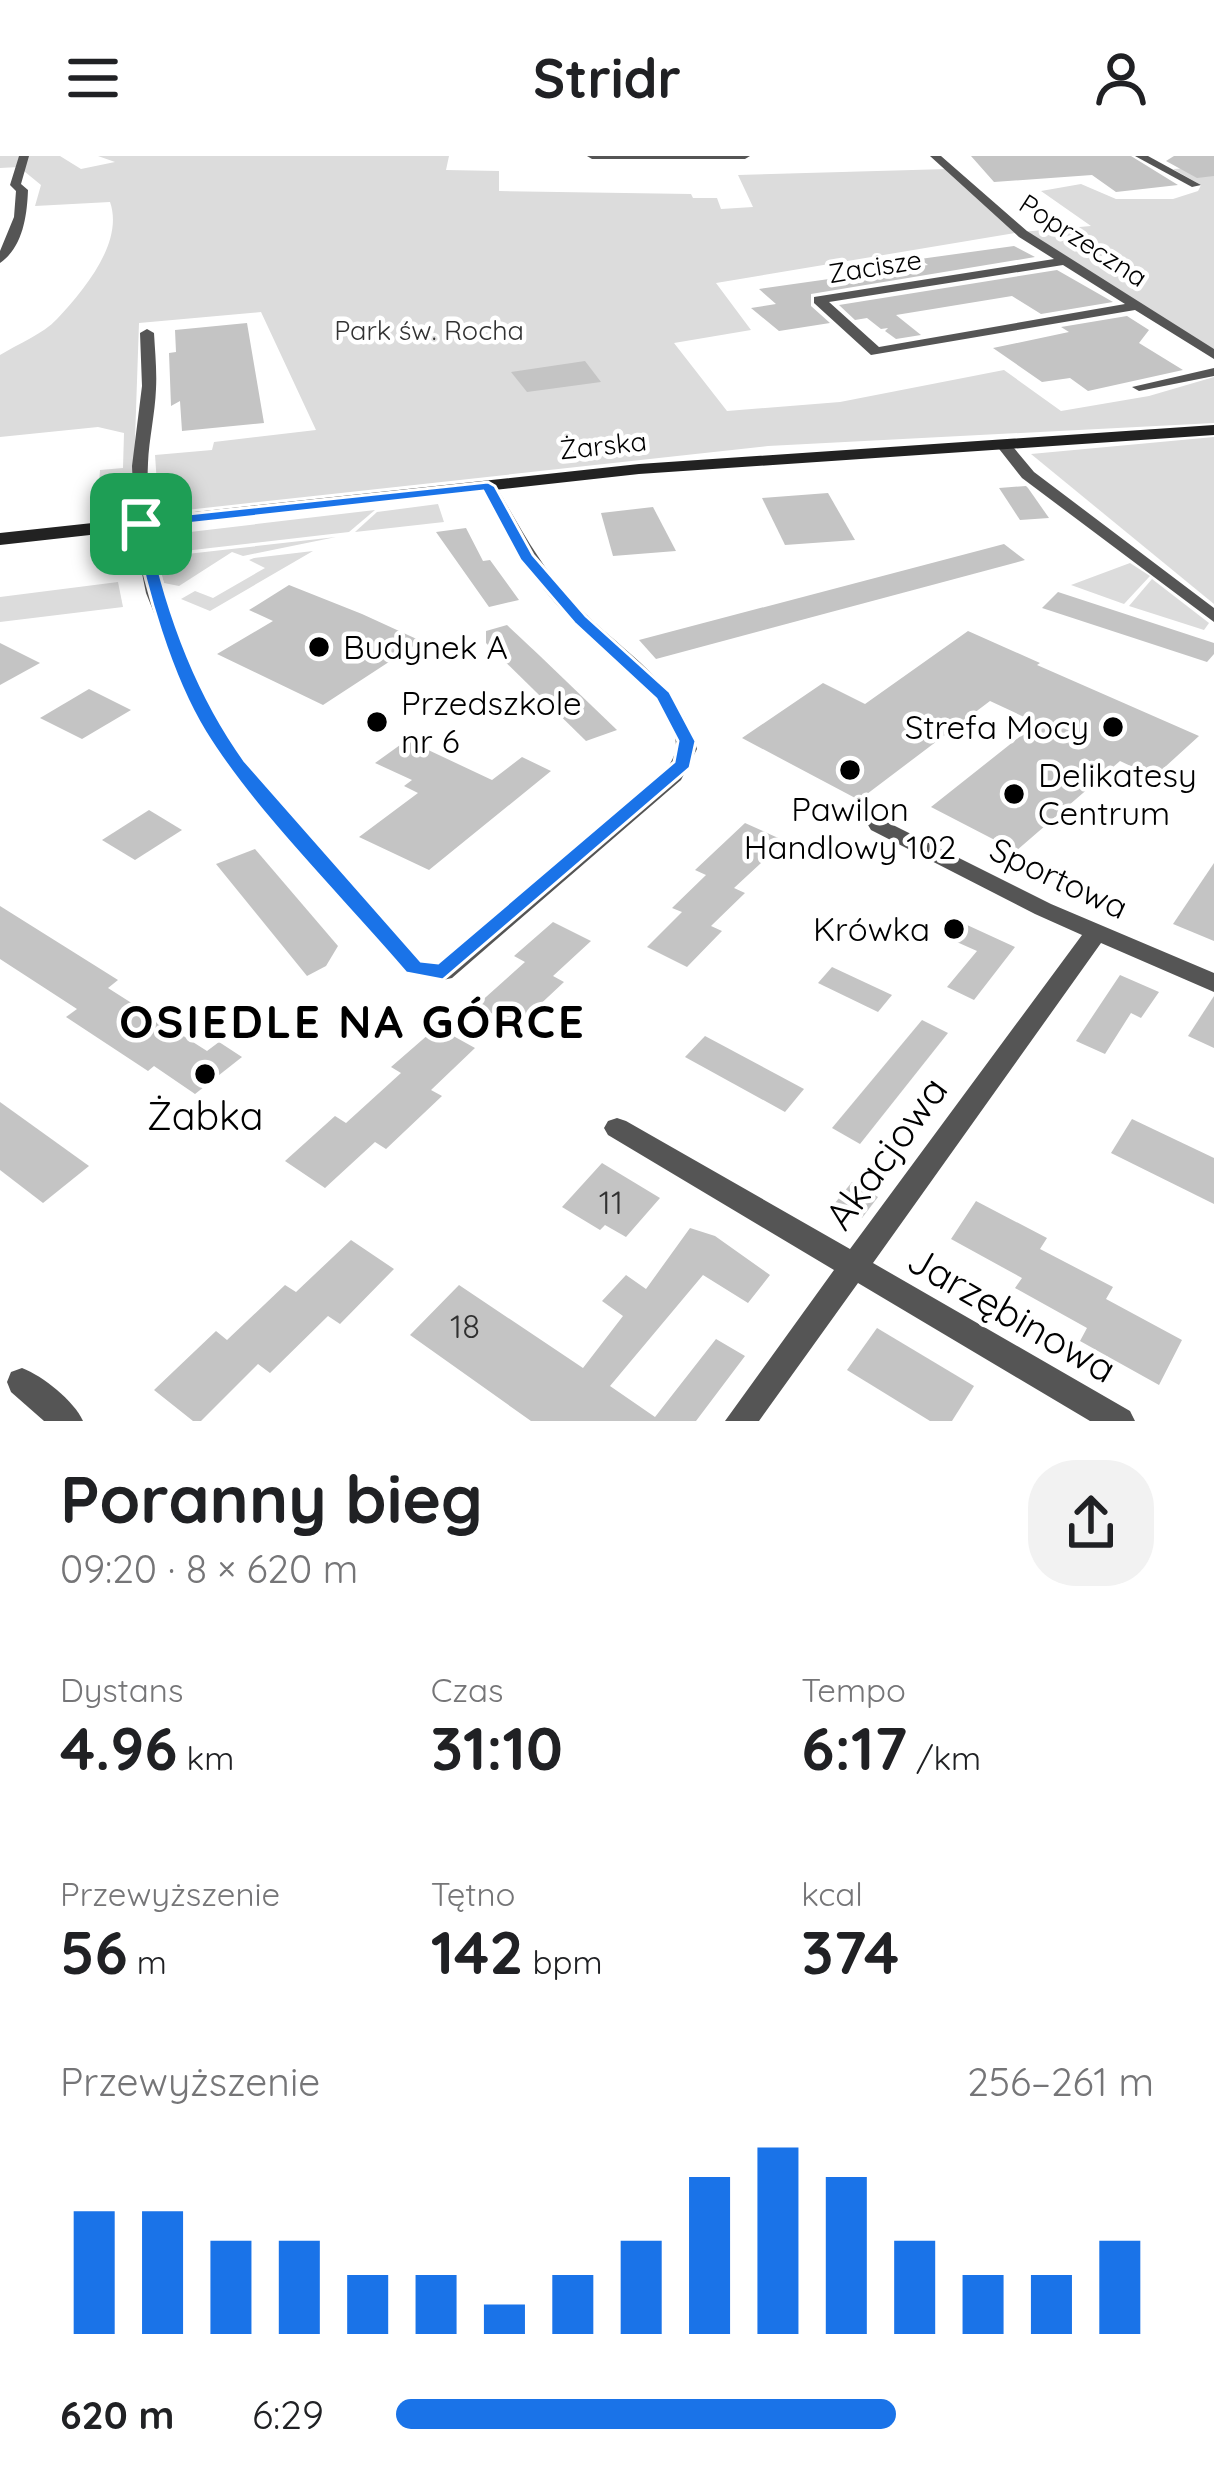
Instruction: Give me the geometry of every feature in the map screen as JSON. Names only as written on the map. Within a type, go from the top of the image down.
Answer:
[{"type":"street","points":[[15,184],[24,156]]},
{"type":"street","points":[[592,156],[746,156]]},
{"type":"street","name":"Poprzeczna","points":[[935,156],[1024,235],[1214,355]]},
{"type":"street","points":[[1140,156],[1196,185]]},
{"type":"street","points":[[0,190],[15,184]]},
{"type":"street","points":[[0,259],[11,248],[22,202],[22,190],[15,184]]},
{"type":"street","name":"Zacisze","points":[[1065,261],[819,300],[876,352],[1138,306]]},
{"type":"street","points":[[147,333],[141,524],[154,593],[203,711],[222,743],[414,967],[443,972],[674,776],[687,748],[679,721],[664,696],[580,619],[526,557],[488,486]]},
{"type":"street","points":[[1139,386],[1214,372]]},
{"type":"street","name":"Żarska","points":[[0,539],[756,459],[1214,430]]},
{"type":"street","points":[[1004,445],[1028,475],[1214,617]]},
{"type":"street","name":"Sportowa","points":[[879,826],[1096,933],[1214,983]]},
{"type":"street","name":"Akacjowa","points":[[741,1421],[1096,933]]},
{"type":"street","name":"Jarzębinowa","points":[[617,1128],[1119,1421]]},
{"type":"street","points":[[22,1382],[67,1421]]},
{"type":"green space","name":"Park św. Rocha","points":[[0,156],[60,156],[81,169],[115,162],[98,156],[449,156],[446,170],[499,171],[499,191],[691,194],[693,198],[717,198],[721,209],[753,207],[738,175],[948,169],[1021,232],[716,283],[751,330],[674,343],[727,411],[840,402],[1004,370],[1061,411],[1149,396],[1214,377],[1214,423],[768,446],[159,513],[155,455],[212,450],[214,442],[316,430],[261,312],[139,323],[134,468],[128,488],[109,490],[99,484],[100,470],[123,468],[124,433],[98,427],[0,437],[0,355],[51,324],[79,294],[107,249],[113,217],[110,202],[35,206],[41,185],[19,167],[0,168]]},
{"type":"green space","points":[[1214,167],[1214,354],[1021,232],[1091,226],[1041,191],[1081,184],[1116,199],[1173,199],[1198,191],[1201,185],[1173,169]]},
{"type":"green space","points":[[1214,437],[1214,604],[1031,454]]},
{"type":"green space","points":[[438,504],[444,522],[355,532],[377,512]]},
{"type":"green space","points":[[375,510],[349,532],[158,554],[156,536]]},
{"type":"green space","points":[[336,537],[243,556],[232,552],[179,586],[164,583],[158,562],[187,554]]},
{"type":"green space","points":[[313,551],[210,611],[181,599],[195,591],[213,598],[265,568],[249,560],[254,558]]},
{"type":"green space","points":[[1130,563],[1150,576],[1124,604],[1071,585]]},
{"type":"green space","points":[[1152,579],[1209,623],[1204,630],[1129,606]]},
{"type":"green space","points":[[118,582],[123,607],[0,622],[0,597]]},
{"type":"building","points":[[971,156],[1131,156],[1178,185],[1116,192],[1092,175],[994,182]]},
{"type":"building","points":[[1174,156],[1214,156],[1214,176],[1197,178],[1166,161]]},
{"type":"building","points":[[1014,246],[1035,257],[811,294],[811,306],[830,323],[779,331],[751,308],[776,304],[759,289],[928,265],[920,259]]},
{"type":"building","points":[[1057,270],[1113,302],[1041,314],[1012,296],[896,315],[921,335],[896,339],[885,331],[888,328],[881,329],[867,318],[855,320],[839,305]]},
{"type":"building","points":[[1127,316],[1149,330],[1139,343],[1183,370],[1088,391],[1070,378],[1042,382],[993,348],[1069,332],[1061,327]]},
{"type":"building","points":[[247,323],[264,423],[182,431],[180,401],[171,406],[169,353],[176,352],[175,330]]},
{"type":"building","points":[[585,361],[601,382],[527,392],[511,372]]},
{"type":"building","points":[[1026,486],[1049,518],[1020,520],[999,488]]},
{"type":"building","points":[[828,493],[855,540],[785,545],[762,498]]},
{"type":"building","points":[[653,507],[676,551],[613,556],[601,513]]},
{"type":"building","points":[[466,528],[483,561],[490,560],[519,600],[489,607],[436,532]]},
{"type":"building","points":[[1004,544],[1025,560],[656,659],[639,640]]},
{"type":"building","name":"Budynek A","points":[[289,585],[421,641],[323,705],[217,654],[273,621],[249,610]]},
{"type":"building","points":[[1058,592],[1214,643],[1214,654],[1207,662],[1042,608]]},
{"type":"building","points":[[507,625],[617,730],[586,741],[486,643],[486,631]]},
{"type":"building","points":[[968,631],[1199,736],[1154,777],[1120,761],[1016,851],[931,807],[1037,723],[990,701],[859,800],[742,738],[823,683],[865,704]]},
{"type":"building","points":[[0,643],[40,663],[0,685]]},
{"type":"building","points":[[89,689],[131,710],[82,739],[40,718]]},
{"type":"building","points":[[407,740],[492,780],[522,757],[551,771],[429,870],[359,837],[418,793],[404,786],[412,780],[375,763]]},
{"type":"building","points":[[149,810],[182,830],[135,860],[102,840]]},
{"type":"building","points":[[745,823],[785,841],[734,888],[745,893],[711,926],[722,931],[687,967],[647,947],[682,912],[672,908],[706,875],[695,870]]},
{"type":"building","points":[[255,849],[338,946],[326,966],[307,976],[216,864]]},
{"type":"building","points":[[1214,863],[1214,941],[1173,924]]},
{"type":"building","points":[[0,906],[118,980],[108,988],[207,1051],[219,1042],[242,1057],[195,1094],[154,1066],[148,1071],[66,1017],[77,1009],[0,959]]},
{"type":"building","points":[[954,919],[1015,947],[974,1000],[947,987],[977,951],[941,935]]},
{"type":"building","points":[[553,922],[591,941],[553,976],[564,982],[516,1027],[477,1005],[525,962],[514,956]]},
{"type":"building","points":[[832,967],[892,995],[878,1012],[818,983]]},
{"type":"building","points":[[1120,975],[1159,992],[1141,1018],[1131,1013],[1105,1054],[1076,1041]]},
{"type":"building","points":[[1214,996],[1214,1048],[1188,1036]]},
{"type":"building","points":[[922,1020],[948,1033],[860,1144],[832,1128]]},
{"type":"building","points":[[437,1027],[475,1048],[431,1090],[442,1096],[386,1149],[375,1142],[325,1188],[285,1161],[335,1116],[346,1123],[401,1073],[391,1067]]},
{"type":"building","points":[[705,1036],[804,1089],[785,1112],[685,1057]]},
{"type":"building","points":[[0,1102],[89,1166],[43,1203],[0,1170]]},
{"type":"building","points":[[1132,1119],[1214,1158],[1214,1204],[1111,1153]]},
{"type":"building","points":[[602,1163],[660,1198],[626,1237],[605,1225],[600,1230],[562,1207]]},
{"type":"building","points":[[852,1182],[878,1197],[862,1218],[835,1203]]},
{"type":"building","points":[[976,1201],[1047,1238],[1040,1249],[1113,1287],[1106,1299],[1182,1340],[1159,1385],[1080,1341],[1087,1328],[1015,1288],[1022,1278],[951,1239]]},
{"type":"building","points":[[690,1228],[715,1236],[770,1275],[748,1303],[703,1275],[610,1386],[655,1417],[716,1339],[745,1356],[696,1421],[531,1421],[410,1335],[459,1285],[583,1368],[623,1316],[602,1301],[626,1275],[646,1289]]},
{"type":"building","points":[[351,1240],[394,1269],[340,1324],[328,1316],[270,1373],[258,1364],[201,1421],[193,1421],[154,1390],[216,1331],[227,1340],[285,1285],[296,1292]]},
{"type":"building","points":[[877,1328],[974,1386],[952,1421],[930,1421],[847,1370]]},
{"type":"place","name":"Budynek A","points":[[319,647]]},
{"type":"place","name":"Przedszkole nr 6","points":[[377,722]]},
{"type":"place","name":"Strefa Mocy","points":[[1113,727]]},
{"type":"place","name":"Pawilon Handlowy 102","points":[[850,770]]},
{"type":"place","name":"Delikatesy Centrum","points":[[1014,794]]},
{"type":"place","name":"Krówka","points":[[954,929]]},
{"type":"place","name":"Żabka","points":[[205,1074]]},
{"type":"district","name":"OSIEDLE NA GÓRCE","points":[[353,1022]]},
{"type":"route","points":[[488,486],[526,557],[567,606],[664,696],[687,741],[684,764],[443,972],[414,967],[238,765],[212,728],[154,593],[141,524],[488,486]]}]
